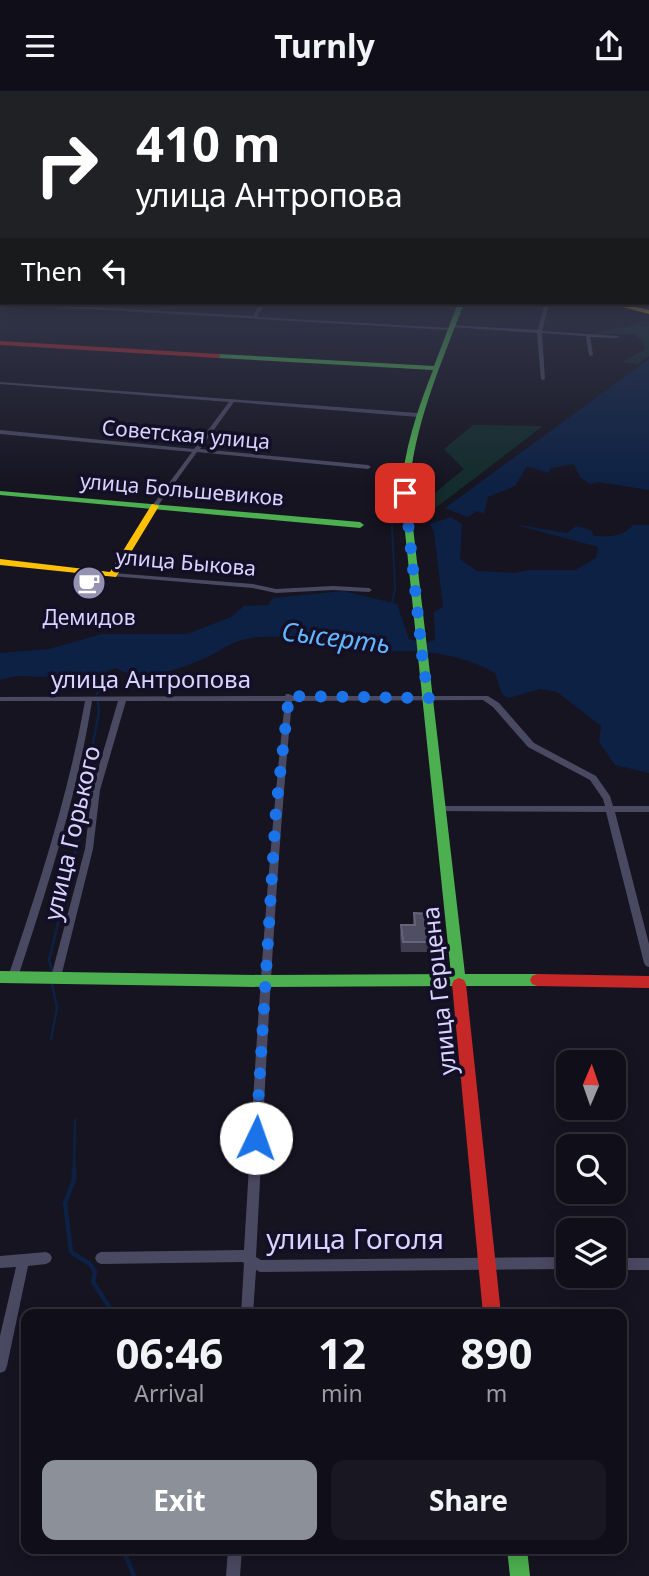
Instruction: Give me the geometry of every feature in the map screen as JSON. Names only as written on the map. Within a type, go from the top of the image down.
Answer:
[{"type":"main road","points":[[110,349],[435,368]]},
{"type":"main road","name":"улица Герцена","points":[[442,349],[418,415],[404,470],[406,516],[442,809],[492,1309]]},
{"type":"main road","name":"улица Большевиков","points":[[0,493],[360,525]]},
{"type":"main road","points":[[113,575],[155,506]]},
{"type":"main road","name":"улица Быкова","points":[[0,562],[113,575]]},
{"type":"main road","points":[[7,977],[264,981],[458,978],[649,982]]},
{"type":"main road","points":[[518,1554],[520,1576]]},
{"type":"street","points":[[538,349],[543,379]]},
{"type":"street","points":[[590,349],[591,355]]},
{"type":"street","points":[[0,383],[418,415]]},
{"type":"street","points":[[155,506],[232,402]]},
{"type":"street","name":"Советская улица","points":[[0,432],[368,467]]},
{"type":"street","name":"улица Быкова","points":[[113,575],[253,586],[276,591],[333,588],[369,590]]},
{"type":"street","points":[[247,1309],[264,981],[276,809],[289,696]]},
{"type":"street","name":"улица Антропова","points":[[0,699],[289,696],[429,698]]},
{"type":"street","name":"улица Горького","points":[[7,977],[48,874],[82,748],[89,698]]},
{"type":"street","name":"улица Горького","points":[[56,977],[89,849],[96,790],[122,698]]},
{"type":"street","points":[[429,698],[485,698],[496,705],[531,745],[593,778],[607,798],[649,963]]},
{"type":"street","points":[[442,809],[649,809]]},
{"type":"street","name":"улица Гоголя","points":[[101,1258],[243,1257],[260,1266],[556,1263]]},
{"type":"street","points":[[0,1262],[47,1258]]},
{"type":"street","points":[[0,1366],[23,1261]]},
{"type":"street","points":[[626,1264],[649,1264]]},
{"type":"street","points":[[233,1576],[234,1554]]},
{"type":"green space","points":[[649,349],[649,356],[638,364],[622,362]]},
{"type":"green space","points":[[473,425],[543,426],[429,513],[420,505],[464,469],[444,449]]},
{"type":"water","points":[[649,359],[649,490],[597,482],[590,484],[580,477],[574,464],[551,468],[548,473],[527,466],[515,486],[488,497],[484,514],[477,511],[468,517],[445,508]]},
{"type":"water","name":"Сысерть","points":[[451,517],[462,524],[460,559],[477,571],[515,573],[528,570],[575,570],[596,558],[598,547],[513,524],[567,533],[576,526],[591,530],[594,536],[620,534],[633,525],[649,525],[649,773],[615,765],[599,742],[601,726],[557,692],[540,689],[509,698],[502,694],[495,673],[460,658],[434,653],[369,653],[289,638],[258,637],[236,642],[204,659],[157,674],[136,675],[116,668],[87,678],[16,676],[0,680],[0,653],[49,649],[102,634],[187,634],[231,617],[244,606],[268,605],[273,598],[343,591],[397,604],[409,639],[425,643],[435,640],[434,612],[443,607],[434,532],[430,524]]},
{"type":"building","points":[[414,913],[433,914],[436,942],[403,942],[401,925],[415,925]]},
{"type":"waterway","points":[[389,465],[395,589],[392,603]]},
{"type":"waterway","points":[[97,694],[105,671]]},
{"type":"waterway","points":[[52,970],[49,960],[85,813],[80,787],[87,775],[99,712],[98,702]]},
{"type":"waterway","points":[[51,1039],[57,1008],[52,984]]},
{"type":"waterway","points":[[74,1171],[75,1120]]},
{"type":"waterway","points":[[74,1171],[74,1180],[65,1203],[71,1252],[90,1264],[95,1272],[93,1282],[111,1309]]},
{"type":"waterway","points":[[125,1554],[134,1576]]},
{"type":"traffic: fast","points":[[444,349],[416,424],[407,464],[405,493],[459,984]]},
{"type":"traffic: fast","points":[[218,356],[435,368]]},
{"type":"traffic: fast","points":[[0,493],[360,525]]},
{"type":"traffic: fast","points":[[0,977],[264,981],[537,980]]},
{"type":"traffic: fast","points":[[518,1554],[520,1576]]},
{"type":"traffic: slow","points":[[0,562],[113,575],[155,506]]},
{"type":"traffic: jam","points":[[106,349],[218,356]]},
{"type":"traffic: jam","points":[[537,980],[649,982]]},
{"type":"traffic: jam","points":[[459,984],[492,1309]]},
{"type":"place","name":"Демидов","points":[[89,583]]},
{"type":"route","points":[[256,1138],[276,809],[289,696],[429,698],[405,493]]}]
